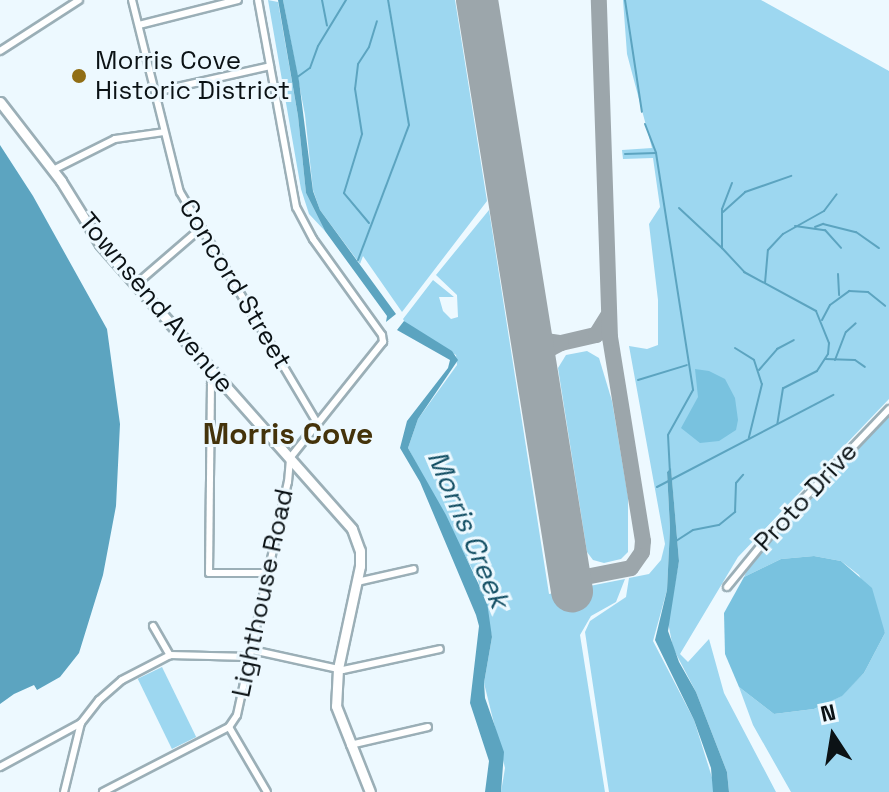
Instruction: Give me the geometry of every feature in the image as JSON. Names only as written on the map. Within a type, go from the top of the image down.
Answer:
[{"type":"main road","name":"Townsend Avenue","points":[[0,102],[53,170],[92,234],[352,529],[360,551],[357,582],[335,692],[340,720],[370,792]]},
{"type":"street","points":[[0,51],[79,0]]},
{"type":"street","name":"Concord Street","points":[[132,0],[180,192],[317,423]]},
{"type":"street","points":[[139,25],[238,0]]},
{"type":"street","points":[[258,0],[291,186],[303,224],[382,335],[379,347],[290,458]]},
{"type":"street","points":[[155,92],[270,66]]},
{"type":"street","points":[[53,170],[115,139],[164,132]]},
{"type":"street","points":[[135,285],[201,228]]},
{"type":"street","points":[[215,375],[211,383],[209,573],[269,573]]},
{"type":"street","name":"Proto Drive","points":[[727,587],[772,532],[889,409]]},
{"type":"street","name":"Lighthouse Road","points":[[103,792],[229,727],[237,715],[269,573],[290,458]]},
{"type":"street","points":[[357,582],[414,569]]},
{"type":"street","points":[[153,626],[170,655]]},
{"type":"street","points":[[0,767],[81,723],[99,700],[122,680],[170,655],[251,653],[338,669],[440,649]]},
{"type":"street","points":[[64,792],[81,723]]},
{"type":"street","points":[[229,727],[267,792]]},
{"type":"street","points":[[350,745],[428,727]]},
{"type":"street","points":[[122,782],[127,792]]},
{"type":"shaded area","points":[[268,0],[278,2],[298,116],[306,193],[325,231],[309,214],[301,189]]},
{"type":"shaded area","points":[[278,0],[283,0],[299,81],[313,191],[320,210],[396,314],[386,322],[387,316],[325,231],[306,193],[298,116]]},
{"type":"shaded area","points":[[283,0],[455,0],[487,201],[402,312],[363,256],[360,264],[320,210],[313,190],[305,115]]},
{"type":"shaded area","points":[[623,0],[761,0],[889,71],[889,399],[738,557],[680,654],[688,662],[709,639],[724,693],[776,792],[729,792],[727,772],[696,692],[673,648],[668,622],[679,561],[671,469],[667,472],[670,528],[667,590],[653,641],[694,720],[715,787],[713,792],[609,792],[585,632],[590,621],[626,597],[629,578],[649,574],[661,560],[665,544],[629,346],[647,349],[658,345],[658,300],[649,224],[660,207],[653,158],[623,159],[622,150],[652,148],[627,54]]},
{"type":"shaded area","points":[[0,145],[33,196],[107,329],[120,424],[116,506],[103,575],[79,653],[60,677],[37,690],[34,685],[14,694],[0,704]]},
{"type":"shaded area","points":[[489,210],[549,594],[625,579],[616,602],[591,616],[580,635],[605,792],[501,792],[505,768],[484,683],[492,637],[478,580],[408,448],[418,419],[457,365],[456,355],[407,326],[403,319],[433,280],[454,297],[439,297],[443,311],[451,319],[458,317],[457,295],[436,275]]},
{"type":"shaded area","points":[[404,321],[452,351],[458,360],[418,419],[408,448],[446,515],[487,602],[492,637],[484,683],[485,698],[504,752],[501,792],[485,792],[489,761],[470,703],[479,626],[476,615],[420,482],[400,448],[407,421],[448,368],[450,360],[397,330]]},
{"type":"shaded area","points":[[587,351],[599,358],[612,401],[628,497],[628,552],[621,559],[604,563],[593,560],[587,552],[558,368],[566,355]]},
{"type":"shaded area","points":[[695,369],[709,371],[725,379],[735,398],[736,430],[719,441],[700,443],[681,428],[698,397]]},
{"type":"shaded area","points":[[889,414],[889,792],[791,792],[753,725],[739,687],[774,714],[814,709],[841,696],[864,673],[885,633],[859,575],[841,561],[814,556],[781,559],[744,577],[751,561]]},
{"type":"shaded area","points":[[671,468],[679,561],[668,631],[727,772],[729,792],[713,792],[711,768],[694,720],[655,640],[667,590],[670,528],[667,472]]},
{"type":"shaded area","points":[[814,556],[841,561],[872,588],[885,633],[864,673],[842,696],[814,709],[774,714],[739,687],[725,654],[724,613],[744,577],[781,559]]},
{"type":"shaded area","points":[[162,667],[196,737],[172,749],[138,679]]},
{"type":"waterway","points":[[322,0],[327,26]]},
{"type":"waterway","points":[[296,78],[310,68],[318,46],[346,0]]},
{"type":"waterway","points":[[358,260],[409,125],[388,0]]},
{"type":"waterway","points":[[625,0],[642,112]]},
{"type":"waterway","points":[[369,223],[344,193],[362,134],[355,89],[358,64],[369,47],[377,21]]},
{"type":"waterway","points":[[645,124],[656,153],[693,390],[668,435],[670,471]]},
{"type":"waterway","points":[[625,154],[656,153]]},
{"type":"waterway","points":[[723,212],[745,192],[791,176]]},
{"type":"waterway","points":[[732,183],[722,209],[722,248],[744,272],[816,311],[829,343],[828,354],[817,371],[783,388],[777,424]]},
{"type":"waterway","points":[[765,283],[768,250],[783,234],[824,211],[837,194]]},
{"type":"waterway","points":[[679,208],[722,248]]},
{"type":"waterway","points":[[815,227],[823,224],[856,232],[879,248]]},
{"type":"waterway","points":[[795,226],[825,230],[841,248]]},
{"type":"waterway","points":[[838,274],[839,295]]},
{"type":"waterway","points":[[822,320],[830,305],[849,291],[868,292],[885,306]]},
{"type":"waterway","points":[[835,360],[846,332],[856,323]]},
{"type":"waterway","points":[[759,370],[777,349],[794,340]]},
{"type":"waterway","points":[[735,348],[754,360],[762,384],[749,437]]},
{"type":"waterway","points":[[825,359],[855,360],[865,367]]},
{"type":"waterway","points":[[638,380],[687,365]]},
{"type":"waterway","points":[[657,487],[833,395]]},
{"type":"waterway","points":[[676,541],[693,530],[719,525],[735,512],[736,483],[743,475]]},
{"type":"taxiway","points":[[570,580],[631,568],[642,552],[643,541],[610,338],[599,0]]},
{"type":"taxiway","points":[[529,325],[546,341],[561,343],[596,335],[608,316]]},
{"type":"taxiway","points":[[537,373],[546,351],[561,343]]},
{"type":"runway","points":[[477,0],[572,591]]},
{"type":"place","name":"Morris Cove Historic District","points":[[79,76]]},
{"type":"district","name":"Morris Cove","points":[[288,434]]},
{"type":"water label","name":"Morris Creek","points":[[469,529]]}]
